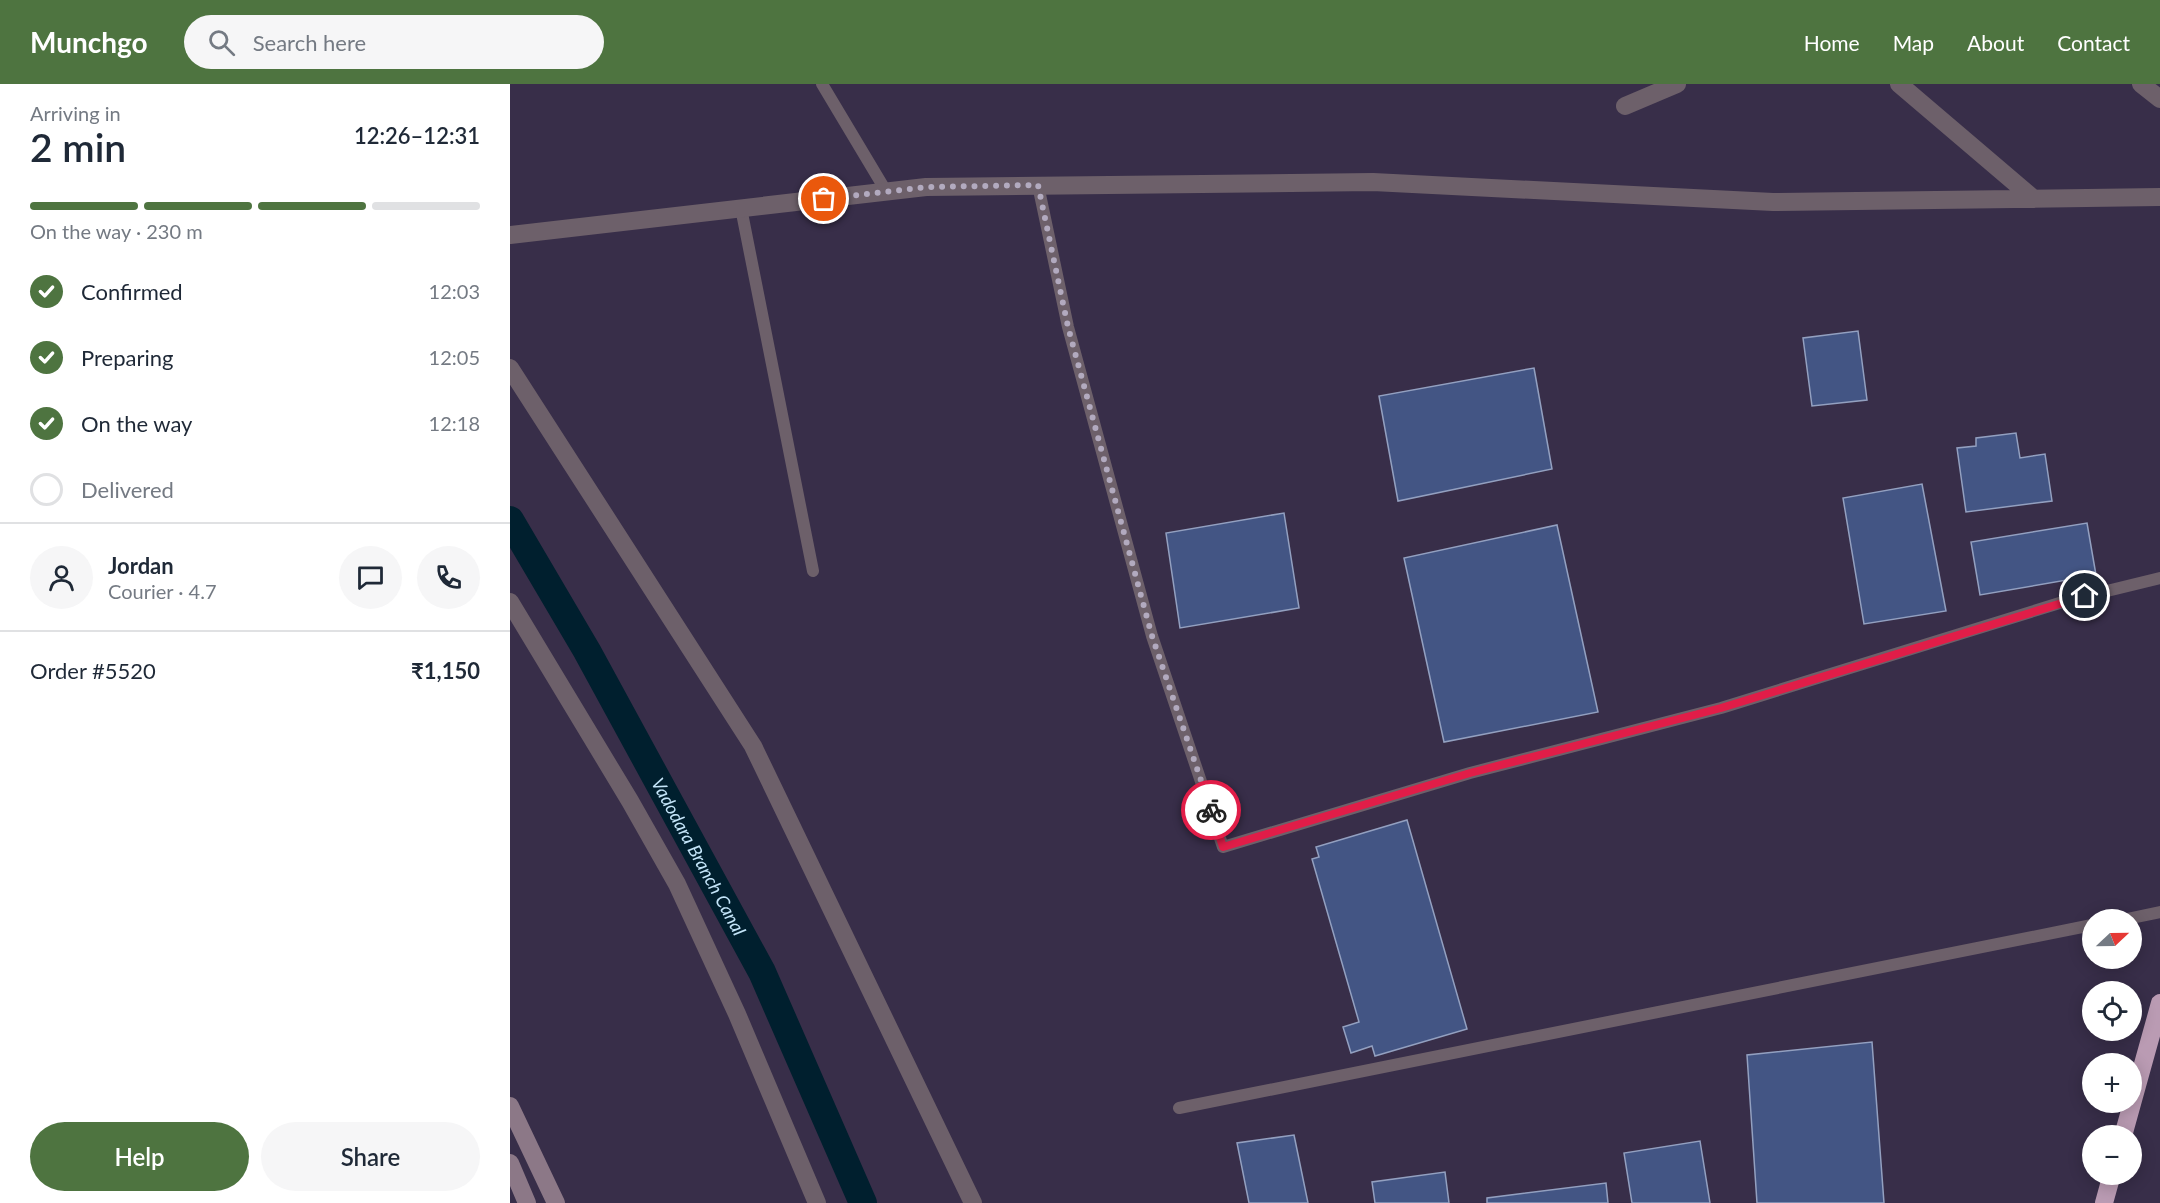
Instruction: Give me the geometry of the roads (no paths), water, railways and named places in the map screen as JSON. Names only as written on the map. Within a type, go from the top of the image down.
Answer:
[{"type":"highway","points":[[2126,1125],[2160,1003]]},
{"type":"highway","points":[[2104,1203],[2109,1185]]},
{"type":"street","points":[[1625,106],[1677,84]]},
{"type":"street","points":[[1899,84],[2034,199]]},
{"type":"street","points":[[2140,84],[2160,99]]},
{"type":"street","points":[[510,235],[926,187],[1373,182],[1773,202],[2160,197]]},
{"type":"street","points":[[510,368],[753,746],[974,1203]]},
{"type":"street","points":[[510,602],[630,801],[677,884],[737,1014],[817,1203]]},
{"type":"street","points":[[510,1106],[556,1203]]},
{"type":"street","points":[[510,1163],[527,1203]]},
{"type":"lane","points":[[822,84],[886,191]]},
{"type":"lane","points":[[1038,185],[1068,327],[1152,636],[1223,847],[1470,773],[1721,708],[2066,601],[2160,578]]},
{"type":"lane","points":[[741,208],[813,571]]},
{"type":"lane","points":[[2142,916],[2160,912]]},
{"type":"lane","points":[[1179,1108],[2082,927]]},
{"type":"waterway","name":"Vadodara Branch Canal","points":[[510,520],[587,651],[762,972],[863,1203]]}]
